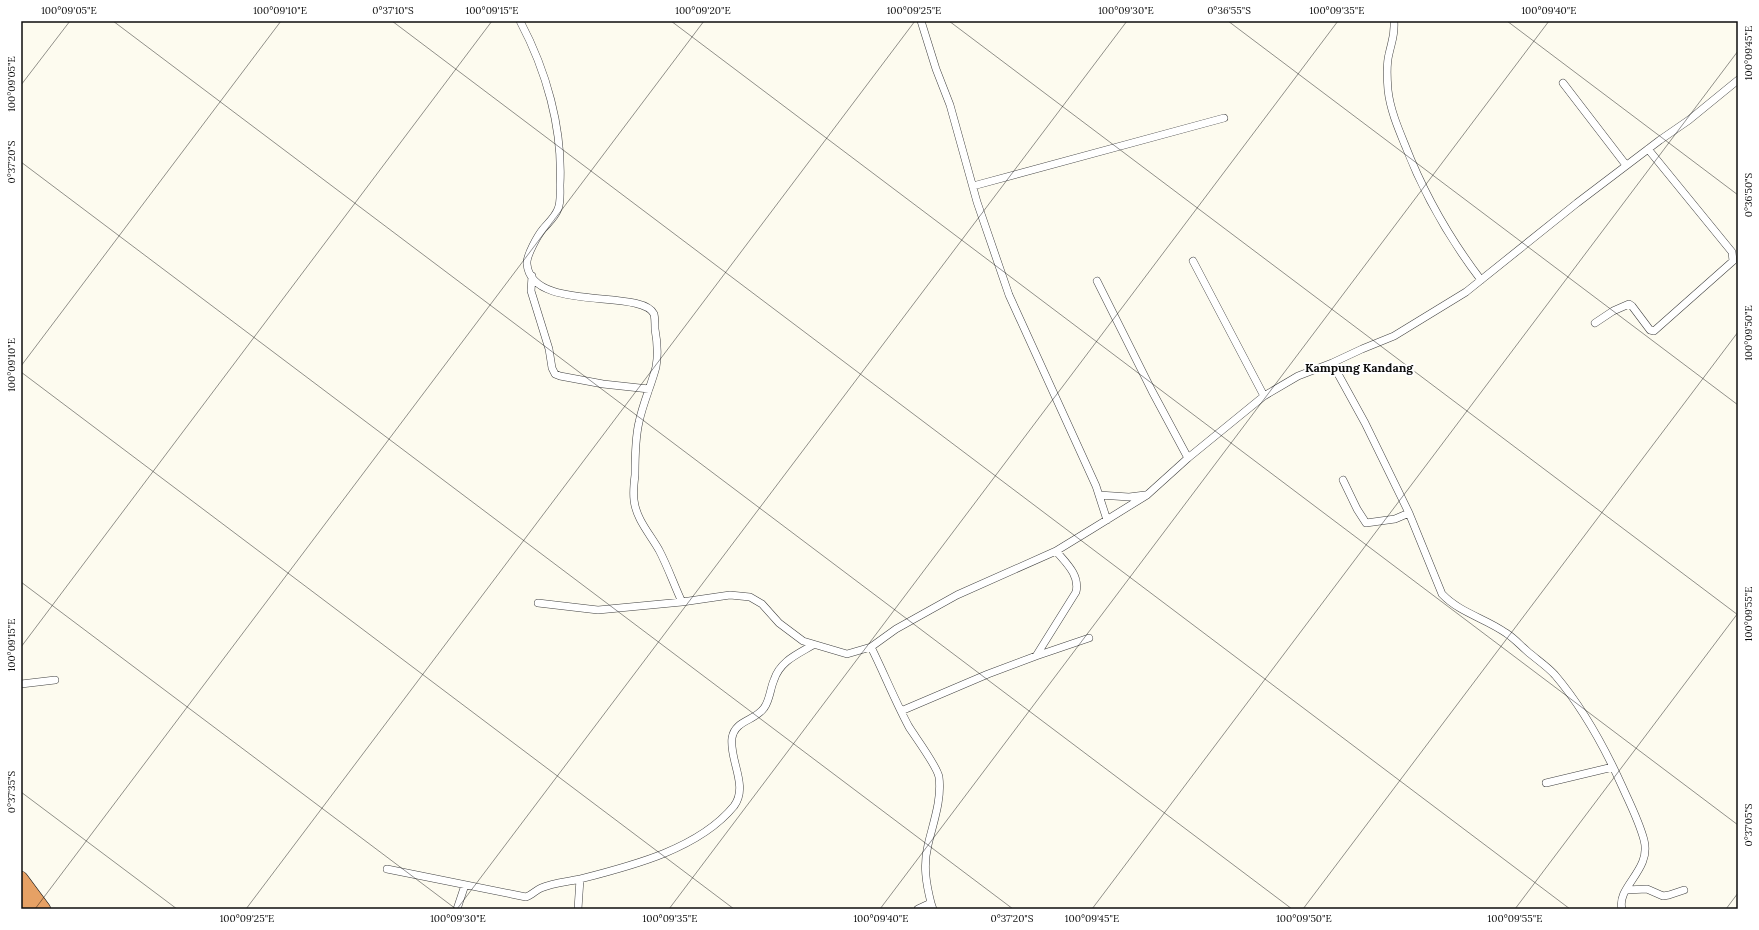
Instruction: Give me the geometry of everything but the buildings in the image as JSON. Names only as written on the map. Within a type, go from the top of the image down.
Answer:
[{"type":"highway","points":[[21,878],[44,909]]},
{"type":"highway","points":[[21,895],[31,909]]},
{"type":"street","points":[[520,21],[532,43],[543,74],[559,142],[560,175],[559,208],[554,218],[542,230],[528,256],[527,264],[532,276],[541,285],[561,294],[630,302],[646,306],[654,314],[656,334],[656,366],[638,424],[634,500],[640,520],[659,551],[682,602]]},
{"type":"street","points":[[921,21],[936,69],[950,105],[973,186],[1009,295],[1099,495],[1106,520]]},
{"type":"street","points":[[1394,21],[1394,36],[1387,68],[1388,92],[1396,123],[1412,162],[1442,224],[1459,251],[1481,280]]},
{"type":"street","points":[[538,603],[598,610],[615,607],[682,602],[730,595],[750,597],[762,604],[779,623],[803,641],[847,654],[871,647],[896,629],[957,595],[1056,551],[1147,495],[1188,458],[1264,396],[1298,376],[1332,364],[1362,349],[1394,336],[1466,292],[1626,165],[1689,120],[1738,80]]},
{"type":"street","points":[[1563,83],[1626,165]]},
{"type":"street","points":[[973,186],[1224,118]]},
{"type":"street","points":[[1595,323],[1629,304],[1650,330],[1654,331],[1733,261],[1732,252],[1648,149]]},
{"type":"street","points":[[1193,261],[1264,396]]},
{"type":"street","points":[[532,276],[531,291],[549,349],[552,368],[555,374],[603,384],[649,389]]},
{"type":"street","points":[[1097,280],[1152,391],[1188,458]]},
{"type":"street","points":[[1332,364],[1365,423],[1409,513],[1442,594],[1450,602],[1462,610],[1507,633],[1554,674],[1586,716],[1613,767],[1635,816],[1646,849],[1642,865],[1622,898],[1622,909]]},
{"type":"street","points":[[1343,480],[1357,509],[1366,523],[1395,519],[1409,513]]},
{"type":"street","points":[[1099,495],[1129,497],[1147,495]]},
{"type":"street","points":[[1036,656],[1076,592],[1077,586],[1075,574],[1056,551]]},
{"type":"street","points":[[901,711],[988,674],[1089,638]]},
{"type":"street","points":[[387,869],[526,897],[541,888],[580,885],[667,852],[719,821],[734,806],[740,792],[732,744],[735,730],[738,726],[759,713],[764,708],[769,698],[774,680],[781,666],[790,658],[813,645]]},
{"type":"street","points":[[871,647],[901,711],[938,775],[939,788],[937,809],[927,847],[925,867],[926,885],[932,906],[918,909]]},
{"type":"street","points":[[21,684],[55,680]]},
{"type":"street","points":[[1546,783],[1613,767]]},
{"type":"street","points":[[457,909],[465,885]]},
{"type":"street","points":[[578,909],[580,885]]},
{"type":"street","points":[[1626,890],[1647,890],[1663,896],[1684,890]]},
{"type":"district","name":"Kampung Kandang","points":[[1359,368]]}]
